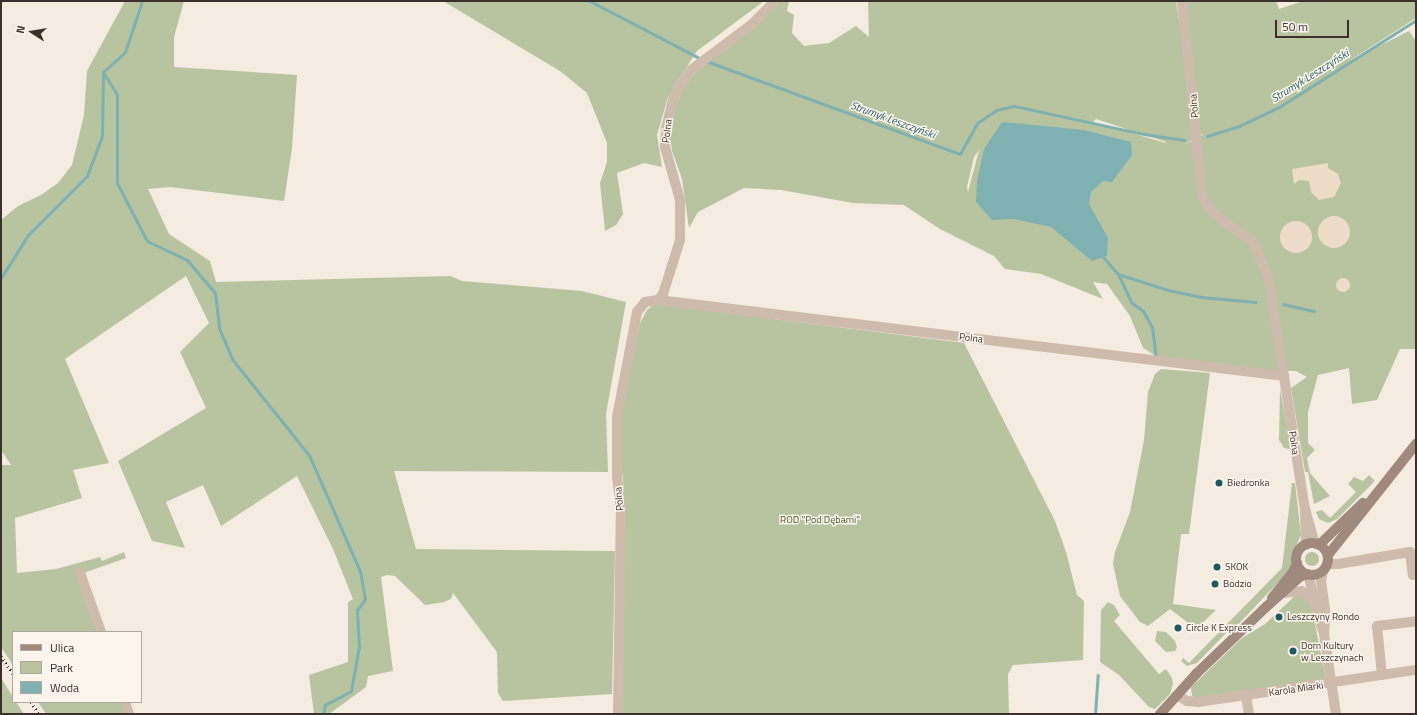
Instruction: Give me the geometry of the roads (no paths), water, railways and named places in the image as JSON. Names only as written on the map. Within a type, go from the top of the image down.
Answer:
[{"type":"street","name":"Polna","points":[[658,300],[663,294],[673,266],[682,229],[679,192],[665,147],[665,134],[676,92],[691,70],[702,59],[746,29],[775,1]]},
{"type":"street","name":"Polna","points":[[1182,1],[1202,196],[1209,208],[1223,221],[1253,241],[1268,276],[1305,509],[1313,544]]},
{"type":"street","name":"Polna","points":[[618,714],[621,508],[617,477],[617,417],[637,312],[645,302],[658,300],[1284,376]]},
{"type":"street","points":[[1324,634],[1325,611],[1321,581],[1326,563],[1382,486],[1416,444]]},
{"type":"street","points":[[1266,607],[1293,572],[1297,563],[1299,551],[1331,534],[1382,486]]},
{"type":"street","name":"Polna","points":[[1305,509],[1312,528],[1313,544]]},
{"type":"street","points":[[1312,528],[1331,534]]},
{"type":"street","points":[[1313,544],[1326,563]]},
{"type":"street","points":[[1160,714],[1177,695],[1266,607],[1284,593],[1301,576],[1308,574],[1326,563],[1343,564],[1410,552],[1413,575],[1416,574]]},
{"type":"street","points":[[1297,563],[1301,570],[1308,574],[1324,634],[1336,714]]},
{"type":"street","points":[[80,573],[101,631]]},
{"type":"street","points":[[1284,593],[1302,591],[1314,601]]},
{"type":"street","points":[[1382,676],[1377,626],[1416,621]]},
{"type":"street","name":"Karola Miarki","points":[[1177,695],[1188,701],[1198,702],[1332,684],[1416,670]]},
{"type":"street","points":[[1246,696],[1249,714]]},
{"type":"street","points":[[125,703],[129,714]]},
{"type":"water","points":[[1002,122],[1084,130],[1131,142],[1132,155],[1112,182],[1103,181],[1091,192],[1089,204],[1108,238],[1107,256],[1092,261],[1051,227],[1014,219],[992,220],[976,202],[977,181],[984,149]]},
{"type":"waterway","points":[[1,278],[28,235],[87,176],[102,136],[103,72],[125,52],[142,1]]},
{"type":"waterway","name":"Strumyk Leszczyński","points":[[590,1],[701,59]]},
{"type":"waterway","name":"Strumyk Leszczyński","points":[[1207,136],[1239,126],[1279,107],[1416,20]]},
{"type":"waterway","name":"Strumyk Leszczyński","points":[[706,61],[960,154],[977,123],[996,110],[1014,106],[1144,134],[1185,140]]},
{"type":"waterway","points":[[103,72],[117,94],[117,183],[147,241],[187,260],[215,293],[219,328],[232,359],[309,455],[360,571],[365,599],[357,610],[359,646],[351,691],[325,705],[323,714]]},
{"type":"waterway","points":[[1103,257],[1118,274],[1131,302],[1143,311],[1152,327],[1156,358]]},
{"type":"waterway","points":[[1118,274],[1168,290],[1201,297],[1256,302]]},
{"type":"waterway","points":[[1283,304],[1314,311]]},
{"type":"waterway","points":[[1095,714],[1098,675]]},
{"type":"railway","points":[[1,656],[12,672]]},
{"type":"railway","points":[[32,703],[39,714]]},
{"type":"place","name":"Biedronka","points":[[1219,483]]},
{"type":"place","name":"SKOK","points":[[1217,567]]},
{"type":"place","name":"Bodzio","points":[[1215,584]]},
{"type":"place","name":"Leszczyny Rondo","points":[[1279,617]]},
{"type":"place","name":"Circle K Express","points":[[1178,628]]},
{"type":"place","name":"Dom Kultury w Leszczynach","points":[[1293,651]]},
{"type":"park label","name":"ROD \"Pod Dębami\"","points":[[820,520]]}]
